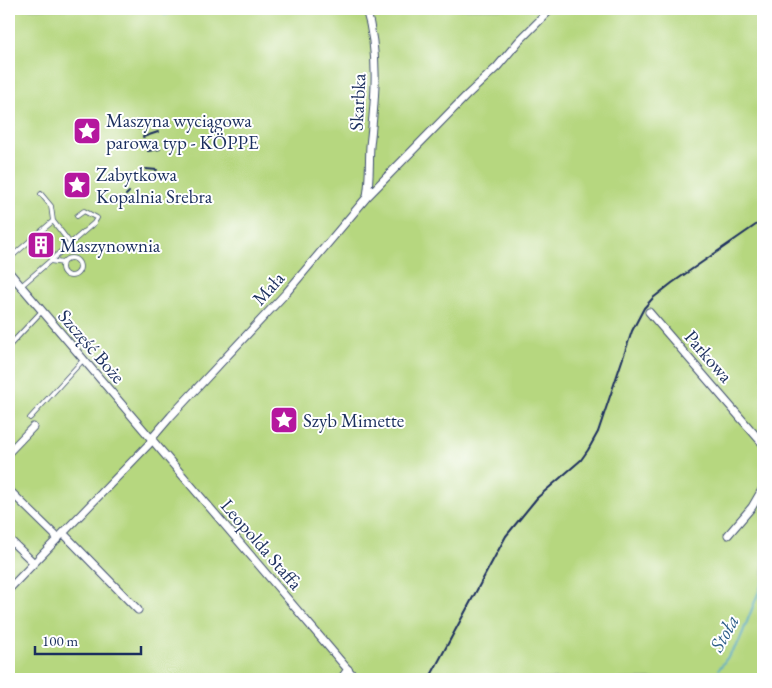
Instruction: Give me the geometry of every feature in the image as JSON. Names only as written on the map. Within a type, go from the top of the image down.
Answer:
[{"type":"street","name":"Skarbka","points":[[366,9],[375,58],[375,109],[370,148],[370,184],[367,197]]},
{"type":"street","name":"Mała","points":[[9,588],[149,444],[203,381],[286,293],[367,197],[497,67],[519,41],[551,9]]},
{"type":"street","name":"Szczęść Boże","points":[[9,272],[151,440]]},
{"type":"street","name":"Parkowa","points":[[649,312],[763,444]]},
{"type":"street","points":[[9,452],[33,427]]},
{"type":"street","name":"Leopolda Staffa","points":[[151,440],[356,679]]},
{"type":"street","points":[[728,535],[752,507],[763,488]]},
{"type":"street","points":[[9,490],[61,536],[138,610]]},
{"type":"street","points":[[9,539],[34,563]]},
{"type":"street","points":[[341,679],[348,669]]},
{"type":"lane","points":[[9,10],[13,9]]},
{"type":"lane","points":[[41,194],[50,206],[53,221],[70,243]]},
{"type":"lane","points":[[21,286],[94,223],[96,218],[84,211],[76,216]]},
{"type":"lane","points":[[10,258],[53,221]]},
{"type":"lane","points":[[76,258],[81,266],[80,272],[75,276],[66,274],[62,269],[63,263],[67,259],[76,258]]},
{"type":"lane","points":[[50,261],[63,263]]},
{"type":"lane","points":[[9,346],[41,312]]},
{"type":"lane","points":[[30,418],[83,360]]},
{"type":"green space","points":[[9,9],[763,9],[763,679],[9,679]]},
{"type":"waterway","points":[[165,15],[176,9]]},
{"type":"waterway","name":"Stoła","points":[[719,669],[739,642],[763,581]]},
{"type":"railway","points":[[138,129],[146,126]]},
{"type":"railway","points":[[143,137],[158,132]]},
{"type":"railway","points":[[148,151],[160,149]]},
{"type":"railway","points":[[146,169],[157,170]]},
{"type":"railway","points":[[126,195],[129,192]]},
{"type":"railway","points":[[429,679],[506,536],[537,498],[581,460],[588,450],[598,432],[632,331],[644,308],[672,283],[763,220]]},
{"type":"place","name":"Maszyna wyciągowa parowa typ - KÖPPE","points":[[87,131]]},
{"type":"place","name":"Zabytkowa Kopalnia Srebra","points":[[77,185]]},
{"type":"place","name":"Maszynownia","points":[[41,245]]},
{"type":"place","name":"Szyb Mimette","points":[[284,420]]}]
